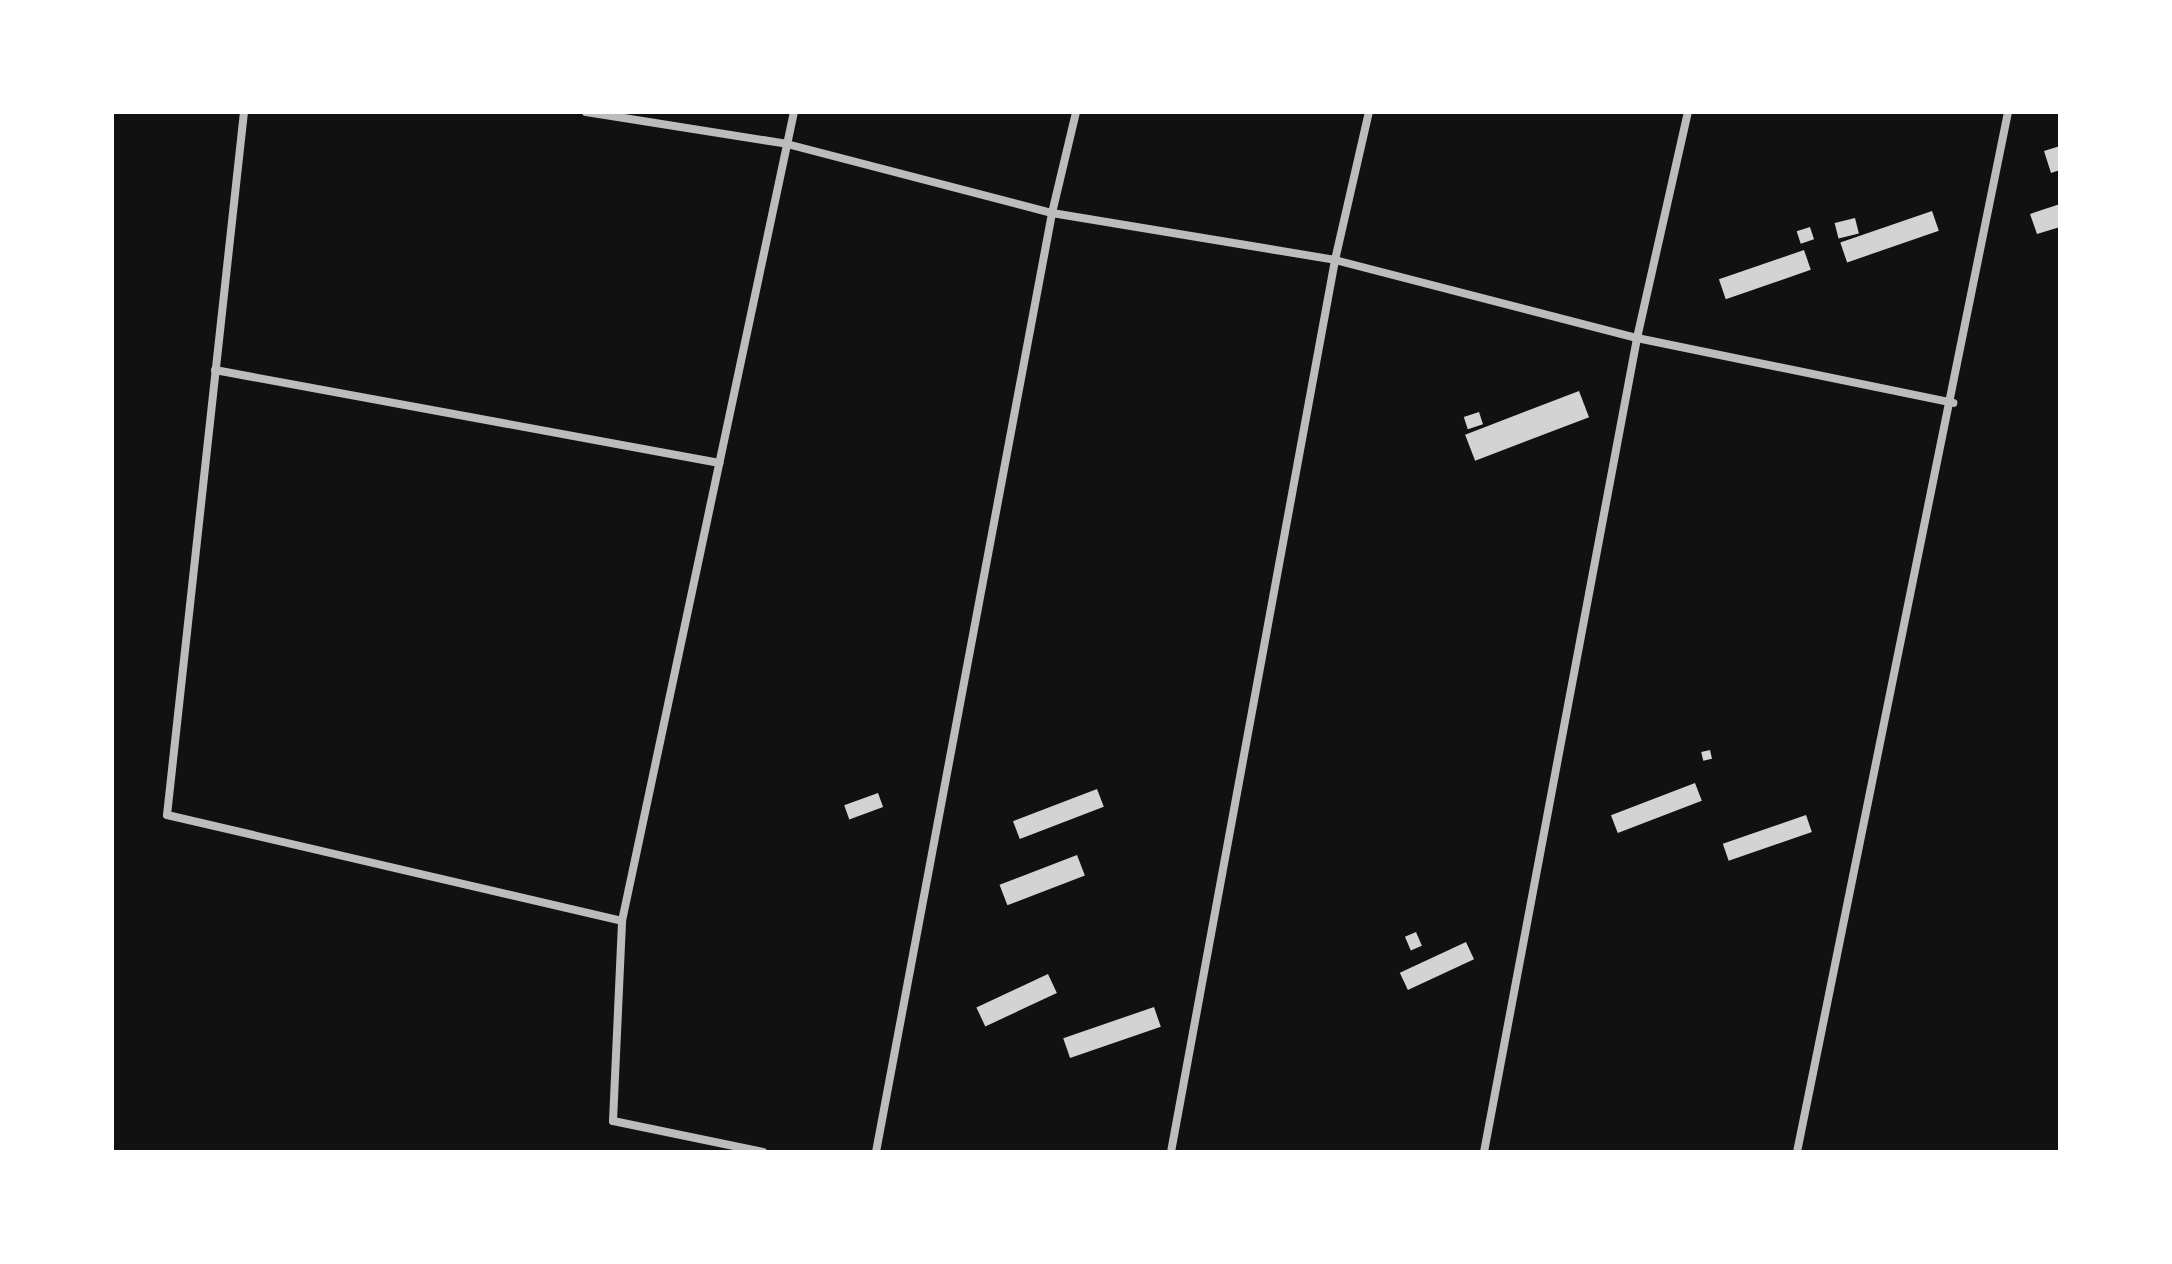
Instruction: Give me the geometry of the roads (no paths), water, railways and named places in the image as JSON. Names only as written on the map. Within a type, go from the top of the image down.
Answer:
[{"type":"street","points":[[244,112],[167,815],[622,921]]},
{"type":"street","points":[[586,112],[787,144],[1052,213],[1335,260],[1637,338],[1953,403]]},
{"type":"street","points":[[763,1152],[613,1121],[622,921],[794,112]]},
{"type":"street","points":[[876,1152],[1052,213],[1076,112]]},
{"type":"street","points":[[1171,1152],[1335,260],[1369,112]]},
{"type":"street","points":[[1484,1152],[1637,338],[1688,112]]},
{"type":"street","points":[[1797,1152],[1953,403],[2008,112]]},
{"type":"street","points":[[215,370],[719,463]]}]
